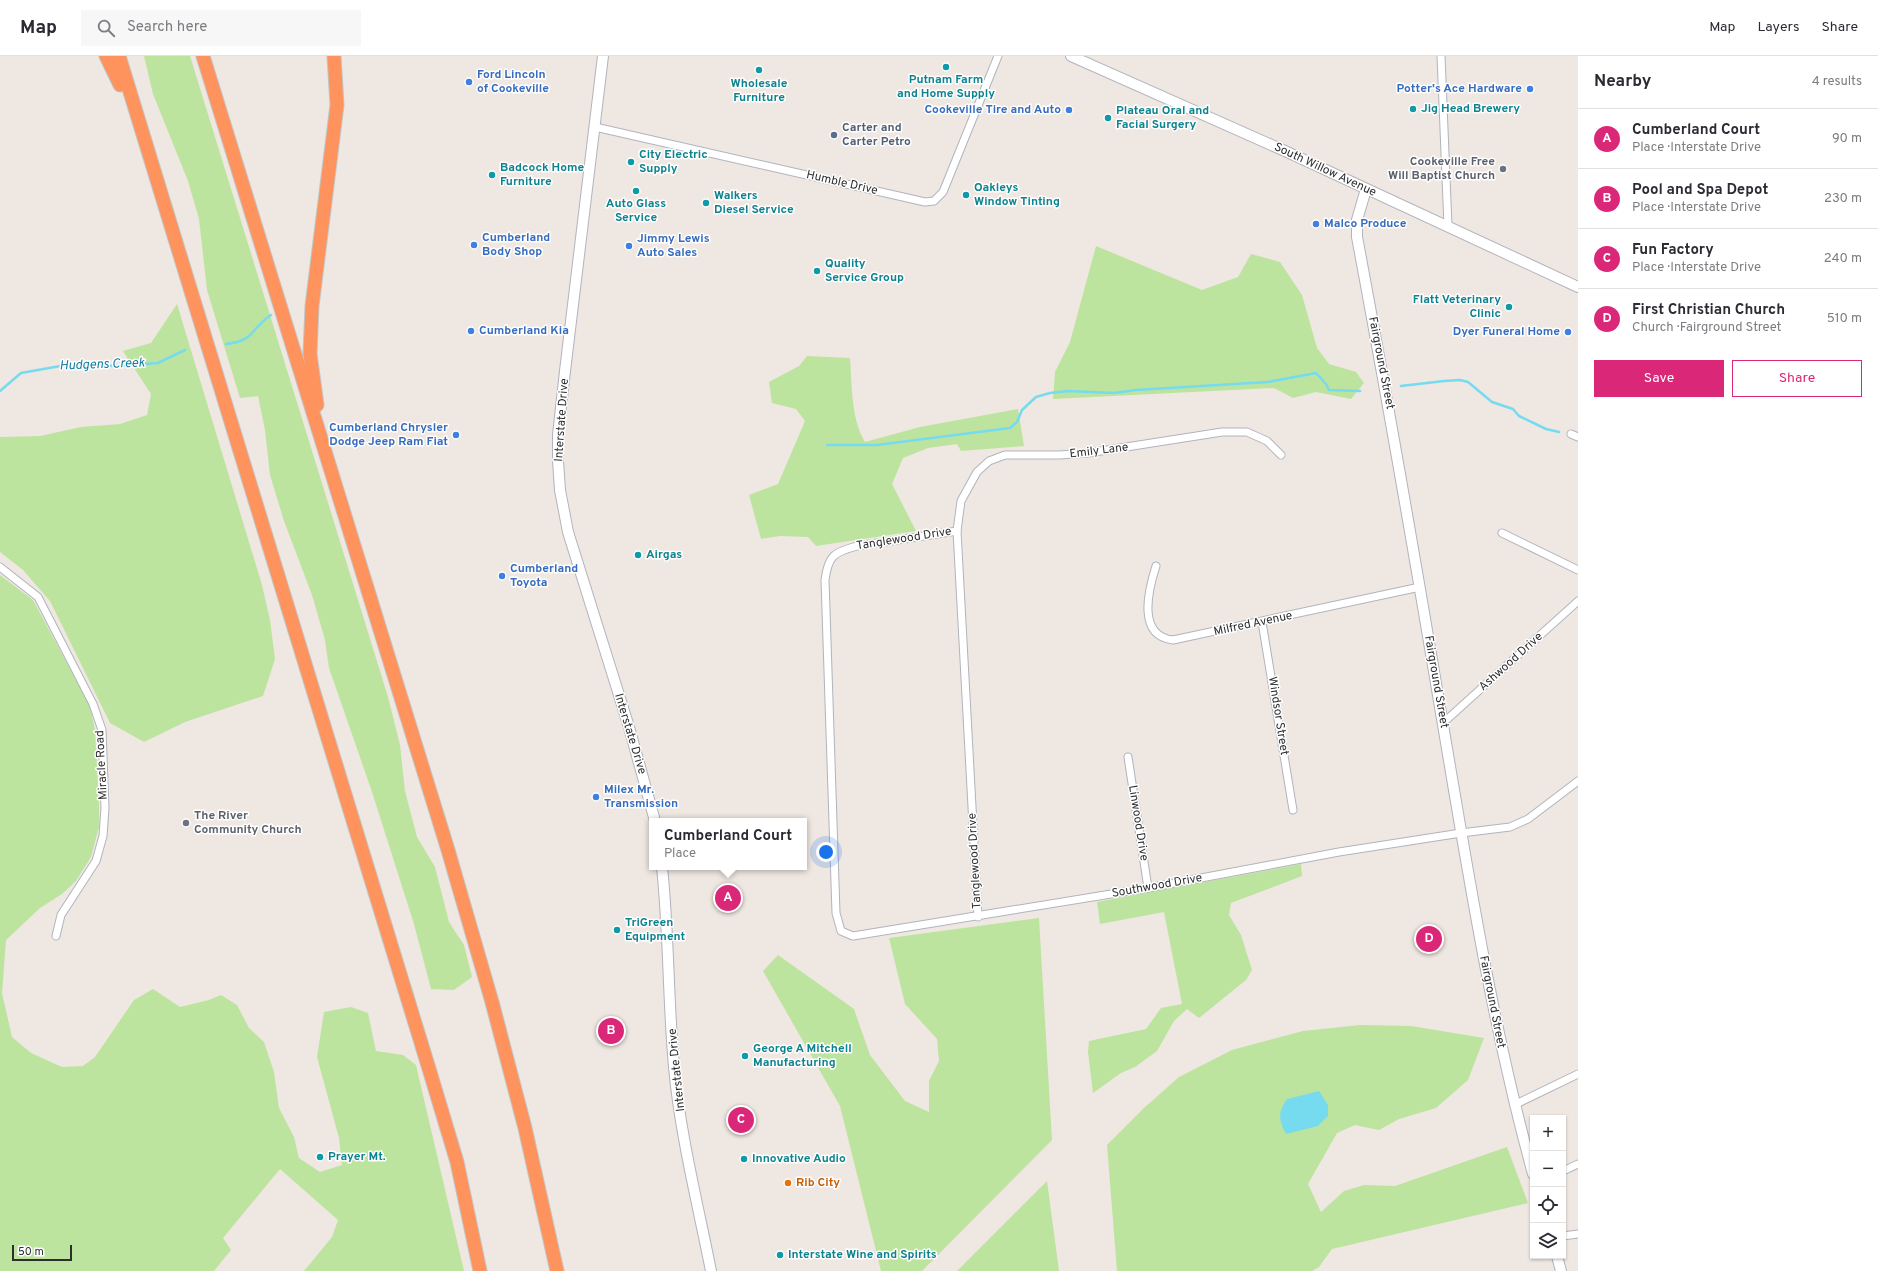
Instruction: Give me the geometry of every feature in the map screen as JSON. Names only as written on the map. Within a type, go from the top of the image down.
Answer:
[{"type":"highway","points":[[106,56],[111,62],[145,142]]},
{"type":"highway","points":[[119,56],[457,1162],[480,1271]]},
{"type":"highway","points":[[203,56],[448,850],[525,1128],[557,1271]]},
{"type":"highway","points":[[323,444],[310,354],[312,306],[338,105],[334,56]]},
{"type":"main road","name":"Interstate Drive","points":[[603,56],[558,435],[560,490],[568,532],[631,734],[654,818]]},
{"type":"main road","name":"South Willow Avenue","points":[[1071,56],[1141,86],[1578,287]]},
{"type":"main road","name":"Fairground Street","points":[[1366,189],[1357,220],[1357,237],[1420,587],[1461,833],[1493,1012],[1514,1105],[1530,1163]]},
{"type":"main road","name":"Interstate Drive","points":[[662,870],[669,941],[674,1069],[683,1125],[711,1271]]},
{"type":"main road","points":[[1558,1259],[1561,1271]]},
{"type":"street","name":"Humble Drive","points":[[595,127],[925,202],[934,201],[943,192],[998,56]]},
{"type":"street","points":[[1441,56],[1448,226]]},
{"type":"street","name":"Emily Lane","points":[[957,531],[961,501],[977,472],[989,461],[1005,455],[1059,456],[1088,453],[1222,432],[1247,432],[1267,441],[1281,454]]},
{"type":"street","name":"Tanglewood Drive","points":[[853,936],[841,931],[836,913],[825,580],[826,569],[831,557],[842,550],[856,546],[957,531],[978,917]]},
{"type":"street","points":[[1502,533],[1578,570]]},
{"type":"street","name":"Milfred Avenue","points":[[1156,566],[1149,588],[1148,613],[1154,632],[1162,639],[1173,640],[1420,587]]},
{"type":"street","name":"Miracle Road","points":[[0,567],[38,597],[93,704],[102,730],[105,808],[103,836],[96,861],[61,915],[56,936]]},
{"type":"street","name":"Ashwood Drive","points":[[1443,723],[1578,600]]},
{"type":"street","name":"Windsor Street","points":[[1262,622],[1293,810]]},
{"type":"street","name":"Linwood Drive","points":[[1128,757],[1148,888]]},
{"type":"street","name":"Southwood Drive","points":[[853,936],[978,917],[1148,888],[1339,852],[1510,827],[1528,819],[1578,784]]},
{"type":"street","points":[[1514,1105],[1578,1074]]},
{"type":"street","points":[[1566,1169],[1578,1164]]},
{"type":"street","points":[[1566,1236],[1578,1234]]},
{"type":"green space","points":[[144,56],[190,56],[388,697],[400,745],[405,791],[417,837],[435,867],[449,922],[464,945],[472,977],[454,990],[431,989],[414,924],[371,789],[329,668],[325,640],[312,595],[284,521],[270,475],[265,430],[258,396],[240,398],[207,290],[199,219],[188,181],[153,94]]},
{"type":"green space","points":[[1096,246],[1202,290],[1238,277],[1251,254],[1280,262],[1302,295],[1317,348],[1329,364],[1356,372],[1364,383],[1351,399],[1316,392],[1293,398],[1274,388],[1053,399],[1055,372],[1070,342]]},
{"type":"green space","points":[[177,304],[262,585],[270,620],[275,659],[263,696],[185,722],[144,742],[110,723],[50,601],[23,570],[0,552],[0,437],[40,436],[81,427],[120,424],[147,415],[151,394],[123,351],[151,343]]},
{"type":"green space","points":[[807,356],[850,358],[855,412],[860,433],[865,442],[920,427],[1018,409],[1024,446],[961,451],[957,444],[928,448],[903,458],[892,484],[916,531],[816,546],[808,537],[780,536],[761,539],[749,495],[778,484],[805,421],[796,409],[772,403],[769,382],[799,366]]},
{"type":"green space","points":[[0,575],[33,600],[90,706],[95,730],[99,805],[99,827],[91,857],[76,881],[62,894],[40,908],[6,940],[2,993],[12,1037],[31,1053],[62,1067],[83,1066],[95,1057],[134,1000],[153,989],[180,1007],[209,1000],[221,995],[237,1005],[249,1028],[264,1042],[274,1072],[279,1108],[294,1137],[299,1158],[320,1172],[342,1165],[339,1138],[317,1057],[324,1012],[351,1007],[368,1013],[376,1051],[403,1055],[416,1065],[464,1271],[304,1271],[332,1237],[338,1220],[280,1169],[223,1238],[231,1250],[214,1271],[0,1271]]},
{"type":"green space","points":[[1301,864],[1302,876],[1231,903],[1229,915],[1241,935],[1252,970],[1246,980],[1199,1018],[1187,1009],[1174,1021],[1157,1051],[1135,1067],[1121,1073],[1093,1093],[1088,1052],[1089,1041],[1146,1029],[1161,1008],[1182,1004],[1164,912],[1100,924],[1097,902]]},
{"type":"green space","points":[[1039,918],[1052,1140],[922,1271],[881,1271],[840,1106],[763,971],[778,955],[854,1009],[870,1055],[905,1101],[929,1112],[929,1081],[939,1061],[937,1039],[905,1004],[889,938]]},
{"type":"green space","points":[[1360,1025],[1411,1026],[1484,1038],[1468,1080],[1436,1108],[1399,1119],[1379,1130],[1355,1125],[1337,1133],[1308,1184],[1321,1212],[1344,1191],[1364,1185],[1395,1186],[1507,1147],[1528,1203],[1332,1249],[1319,1267],[1312,1271],[1117,1271],[1107,1145],[1144,1108],[1179,1077],[1232,1050],[1303,1031]]},
{"type":"green space","points":[[1047,1181],[1059,1271],[957,1271]]},
{"type":"water","points":[[1319,1091],[1328,1105],[1328,1116],[1318,1126],[1286,1134],[1280,1120],[1280,1116],[1287,1099]]},
{"type":"waterway","points":[[226,344],[242,340],[252,334],[259,325],[271,315]]},
{"type":"waterway","name":"Hudgens Creek","points":[[0,391],[21,373],[66,365],[117,366],[158,363],[185,350]]},
{"type":"waterway","points":[[827,445],[877,445],[1010,428],[1017,422],[1022,410],[1036,397],[1050,393],[1068,391],[1114,393],[1136,390],[1268,382],[1316,373],[1326,384],[1329,390],[1360,391]]},
{"type":"waterway","points":[[1401,386],[1460,380],[1468,382],[1492,402],[1513,409],[1519,416],[1546,429],[1559,432]]},
{"type":"place","name":"Putnam Farm and Home Supply","points":[[946,67]]},
{"type":"place","name":"Wholesale Furniture","points":[[759,70]]},
{"type":"place","name":"Ford Lincoln of Cookeville","points":[[469,82]]},
{"type":"place","name":"Potter's Ace Hardware","points":[[1530,89]]},
{"type":"place","name":"Jig Head Brewery","points":[[1413,109]]},
{"type":"place","name":"Cookeville Tire and Auto","points":[[1069,110]]},
{"type":"place","name":"Plateau Oral and Facial Surgery","points":[[1108,118]]},
{"type":"place","name":"Carter and Carter Petro","points":[[834,135]]},
{"type":"place","name":"City Electric Supply","points":[[631,162]]},
{"type":"place","name":"Cookeville Free Will Baptist Church","points":[[1503,169]]},
{"type":"place","name":"Badcock Home Furniture","points":[[492,175]]},
{"type":"place","name":"Auto Glass Service","points":[[636,191]]},
{"type":"place","name":"Oakleys Window Tinting","points":[[966,195]]},
{"type":"place","name":"Walkers Diesel Service","points":[[706,203]]},
{"type":"place","name":"Malco Produce","points":[[1316,224]]},
{"type":"place","name":"Cumberland Body Shop","points":[[474,245]]},
{"type":"place","name":"Jimmy Lewis Auto Sales","points":[[629,246]]},
{"type":"place","name":"Quality Service Group","points":[[817,271]]},
{"type":"place","name":"Flatt Veterinary Clinic","points":[[1509,307]]},
{"type":"place","name":"Cumberland Kia","points":[[471,331]]},
{"type":"place","name":"Dyer Funeral Home","points":[[1568,332]]},
{"type":"place","name":"Cumberland Chrysler Dodge Jeep Ram Fiat","points":[[456,435]]},
{"type":"place","name":"Airgas","points":[[638,555]]},
{"type":"place","name":"Cumberland Toyota","points":[[502,576]]},
{"type":"place","name":"Milex Mr. Transmission","points":[[596,797]]},
{"type":"place","name":"The River Community Church","points":[[186,823]]},
{"type":"place","name":"Cumberland Court","points":[[728,898]]},
{"type":"place","name":"TriGreen Equipment","points":[[617,930]]},
{"type":"place","name":"First Christian Church","points":[[1429,939]]},
{"type":"place","name":"Pool and Spa Depot","points":[[611,1031]]},
{"type":"place","name":"George A Mitchell Manufacturing","points":[[745,1056]]},
{"type":"place","name":"Fun Factory","points":[[741,1120]]},
{"type":"place","name":"Prayer Mt.","points":[[320,1157]]},
{"type":"place","name":"Innovative Audio","points":[[744,1159]]},
{"type":"place","name":"Rib City","points":[[788,1183]]},
{"type":"place","name":"Interstate Wine and Spirits","points":[[780,1255]]}]
